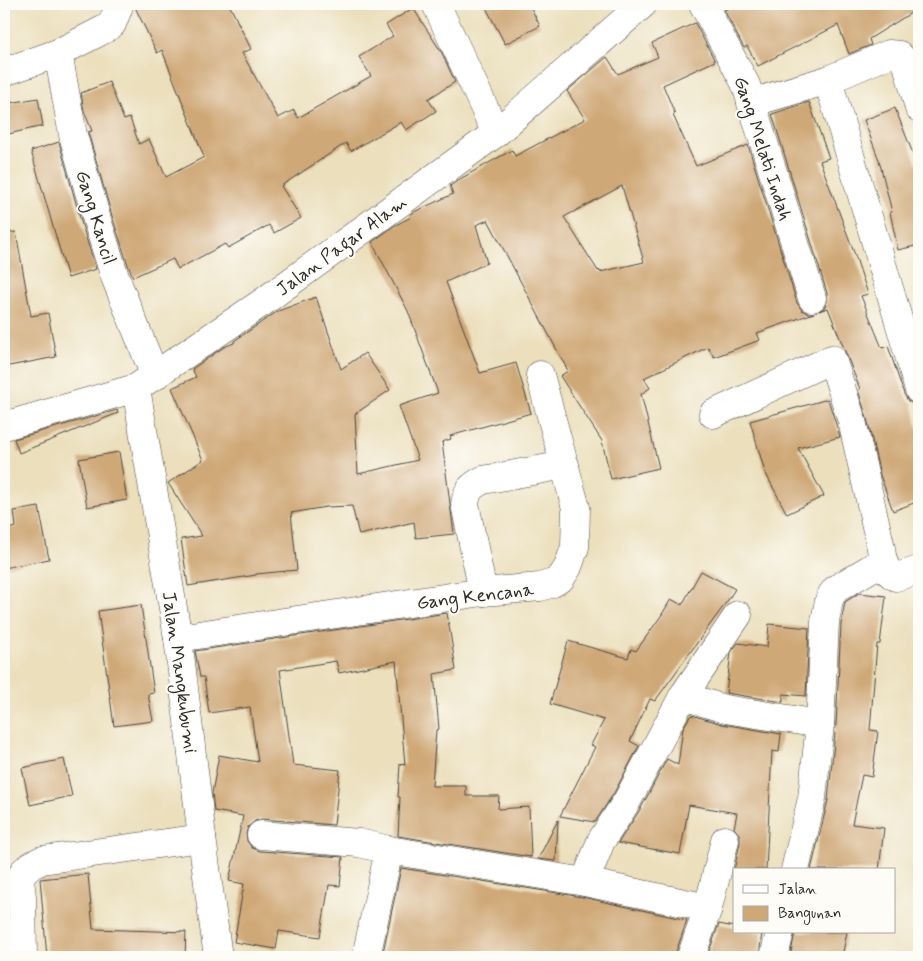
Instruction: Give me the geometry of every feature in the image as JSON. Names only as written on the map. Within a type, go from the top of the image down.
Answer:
[{"type":"street","points":[[4,72],[58,53],[105,30],[112,24],[119,4]]},
{"type":"street","points":[[436,4],[496,133]]},
{"type":"street","name":"Jalan Pagar Alam","points":[[4,426],[146,382],[263,302],[496,133],[643,4]]},
{"type":"street","name":"Gang Melati Indah","points":[[704,4],[746,85],[812,298]]},
{"type":"street","name":"Gang Kancil","points":[[58,53],[73,134],[146,382]]},
{"type":"street","points":[[751,103],[828,80],[889,54],[899,55],[907,64],[919,108]]},
{"type":"street","points":[[828,80],[919,390]]},
{"type":"street","points":[[713,414],[832,358],[852,421],[883,561],[892,576],[896,577],[919,570]]},
{"type":"street","name":"Gang Kencana","points":[[178,638],[483,592],[540,587],[561,578],[568,567],[575,546],[576,508],[540,375]]},
{"type":"street","name":"Jalan Mangkubumi","points":[[146,382],[218,957]]},
{"type":"street","points":[[483,592],[466,504],[466,496],[469,490],[483,480],[564,465]]},
{"type":"street","points":[[795,868],[812,798],[820,724],[824,622],[829,600],[836,589],[883,561]]},
{"type":"street","points":[[585,882],[600,840],[627,801],[683,696],[738,615]]},
{"type":"street","points":[[683,696],[725,709],[820,724]]},
{"type":"street","points":[[261,835],[359,843],[389,850],[585,882],[708,908]]},
{"type":"street","points":[[23,957],[20,880],[24,871],[42,860],[202,838]]},
{"type":"street","points":[[691,957],[708,908],[725,840]]},
{"type":"street","points":[[366,957],[389,850]]},
{"type":"street","points":[[774,957],[780,934]]},
{"type":"building","points":[[135,4],[229,4],[251,49],[242,53],[278,118],[294,110],[298,118],[371,76],[359,57],[393,36],[386,25],[413,8],[442,53],[455,82],[428,99],[436,111],[406,130],[401,122],[351,151],[346,143],[281,186],[301,218],[274,233],[269,225],[228,248],[225,244],[178,269],[173,259],[133,277],[112,216],[88,132],[92,131],[84,111],[81,93],[109,82],[124,120],[130,118],[139,144],[149,139],[166,177],[204,157],[162,50],[157,53]]},
{"type":"building","points":[[484,4],[529,4],[540,26],[505,44]]},
{"type":"building","points":[[737,4],[919,4],[919,8],[869,39],[871,45],[849,54],[838,25],[758,66],[747,46],[744,48],[724,10]]},
{"type":"building","points":[[695,23],[715,61],[663,85],[675,114],[673,115],[696,166],[748,145],[797,303],[802,310],[814,313],[757,333],[760,340],[714,357],[708,347],[644,378],[650,388],[641,394],[659,468],[611,479],[602,441],[560,376],[568,371],[488,220],[476,225],[487,263],[446,282],[480,373],[516,363],[531,413],[450,436],[451,439],[442,442],[454,534],[416,538],[414,522],[359,535],[352,506],[326,507],[291,513],[297,570],[256,574],[188,586],[181,539],[202,536],[168,483],[203,460],[172,388],[196,377],[192,369],[224,347],[234,343],[234,341],[278,311],[316,297],[341,369],[365,353],[390,390],[355,414],[358,474],[418,460],[399,406],[438,393],[408,311],[372,242],[394,226],[411,217],[410,215],[414,212],[453,194],[450,186],[460,179],[512,150],[515,156],[585,119],[567,91],[607,57],[618,74],[658,57],[652,43]],"holes":[[[622,186],[644,262],[598,271],[564,217]]]},
{"type":"building","points":[[38,98],[43,126],[4,135],[4,104]]},
{"type":"building","points":[[809,102],[829,158],[820,161],[868,294],[861,296],[882,348],[888,346],[904,394],[908,401],[912,403],[919,435],[919,501],[893,511],[880,475],[867,418],[858,390],[860,389],[828,308],[819,311],[824,308],[827,302],[827,293],[772,114]]},
{"type":"building","points":[[895,108],[917,164],[919,174],[919,245],[898,250],[890,212],[892,212],[879,160],[864,120]]},
{"type":"building","points":[[59,142],[96,269],[68,278],[31,151]]},
{"type":"building","points":[[16,232],[31,316],[48,313],[56,357],[4,367],[4,233]]},
{"type":"building","points":[[828,399],[840,437],[798,448],[824,496],[787,514],[765,472],[750,421]]},
{"type":"building","points":[[117,410],[118,413],[19,453],[14,439]]},
{"type":"building","points":[[119,452],[127,500],[87,507],[79,459]]},
{"type":"building","points":[[39,507],[49,559],[4,568],[4,530],[16,527],[14,511]]},
{"type":"building","points":[[701,571],[735,589],[655,701],[650,699],[630,741],[639,746],[614,793],[595,822],[560,816],[595,747],[591,745],[604,720],[550,704],[568,641],[628,658],[631,649],[636,651],[671,599],[682,605]]},
{"type":"building","points":[[859,593],[886,596],[880,644],[877,644],[870,730],[878,731],[872,777],[862,775],[852,824],[884,828],[879,868],[811,868],[828,800],[836,725],[841,624],[845,602]]},
{"type":"building","points":[[141,605],[154,693],[148,694],[153,721],[114,726],[98,611]]},
{"type":"building","points":[[447,613],[456,670],[434,674],[439,729],[436,730],[432,786],[466,786],[466,796],[499,796],[498,809],[529,807],[531,857],[398,836],[400,764],[405,765],[396,661],[339,673],[336,661],[280,670],[293,765],[340,770],[334,825],[262,819],[255,821],[248,827],[246,833],[247,841],[252,848],[260,851],[343,857],[340,886],[329,885],[320,937],[279,931],[276,949],[234,942],[244,884],[229,881],[243,816],[214,811],[212,793],[219,755],[258,762],[250,707],[209,713],[204,677],[200,677],[195,651]]},
{"type":"building","points":[[769,624],[809,628],[806,696],[783,694],[783,702],[726,693],[731,652],[738,643],[767,647]]},
{"type":"building","points":[[691,715],[722,724],[781,734],[779,752],[772,751],[766,868],[734,868],[740,843],[740,835],[734,828],[737,813],[689,805],[680,854],[618,843],[641,808],[667,759],[678,765],[683,728]]},
{"type":"building","points":[[64,759],[72,796],[30,805],[22,768]]},
{"type":"building","points":[[558,820],[556,861],[538,859]]},
{"type":"building","points":[[401,868],[582,897],[687,920],[676,957],[382,957]]},
{"type":"building","points":[[88,874],[93,929],[186,932],[185,957],[47,957],[40,879]]},
{"type":"building","points":[[719,924],[733,927],[733,934],[762,934],[759,957],[707,957]]},
{"type":"building","points":[[795,934],[847,934],[842,957],[790,957]]}]
